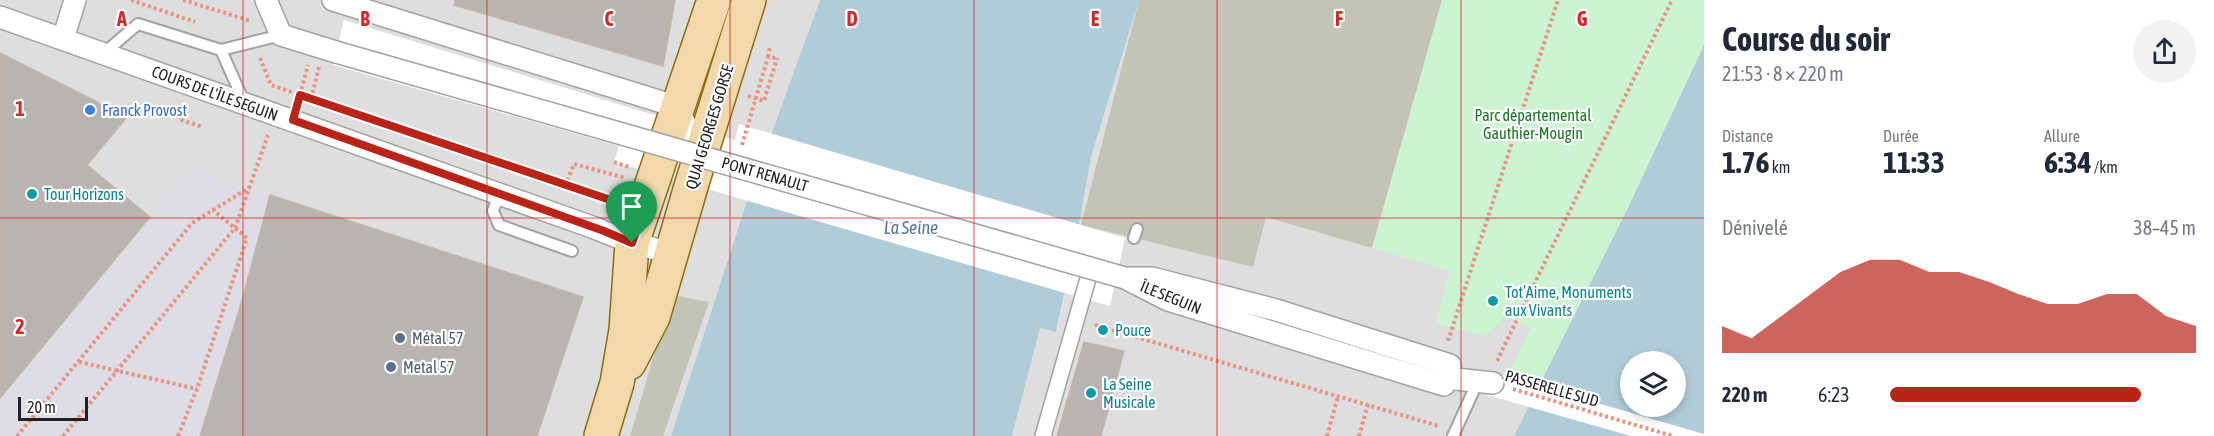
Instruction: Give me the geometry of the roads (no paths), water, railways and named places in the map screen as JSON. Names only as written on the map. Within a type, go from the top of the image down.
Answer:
[{"type":"main road","name":"QUAI GEORGES GORSE","points":[[601,436],[617,383],[626,330],[632,243],[714,0]]},
{"type":"main road","name":"QUAI GEORGES GORSE","points":[[617,383],[653,317],[748,0]]},
{"type":"street","points":[[63,39],[75,0]]},
{"type":"street","points":[[266,0],[281,35]]},
{"type":"street","points":[[333,0],[641,98],[678,107],[693,143],[692,183]]},
{"type":"street","name":"COURS DE L'ÎLE SEGUIN","points":[[3,12],[63,39],[604,231],[632,243]]},
{"type":"street","name":"PONT RENAULT","points":[[281,35],[1125,278]]},
{"type":"street","points":[[632,243],[671,254]]},
{"type":"street","points":[[1043,436],[1091,268]]},
{"type":"street","name":"ÎLE SEGUIN","points":[[1125,278],[1152,278],[1266,307],[1444,370],[1486,382]]},
{"type":"lane","points":[[104,53],[138,24],[221,50],[281,35]]},
{"type":"lane","points":[[221,50],[245,104]]},
{"type":"lane","points":[[499,194],[493,211],[499,225],[572,251]]},
{"type":"lane","points":[[1454,433],[1486,382]]},
{"type":"water","name":"La Seine","points":[[820,0],[1139,0],[1091,157],[1056,332],[1040,328],[1012,436],[671,436],[747,201]]},
{"type":"water","points":[[1704,45],[1704,436],[1514,436],[1627,210]]},
{"type":"place","name":"Franck Provost","points":[[90,110]]},
{"type":"place","name":"Tour Horizons","points":[[32,194]]},
{"type":"place","name":"Tot’Aime, Monuments aux Vivants","points":[[1493,301]]},
{"type":"place","name":"Pouce","points":[[1103,330]]},
{"type":"place","name":"Métal 57","points":[[400,338]]},
{"type":"place","name":"Metal 57","points":[[391,367]]},
{"type":"place","name":"La Seine Musicale","points":[[1091,393]]},
{"type":"park label","name":"Parc départemental Gauthier-Mougin","points":[[1533,124]]}]
